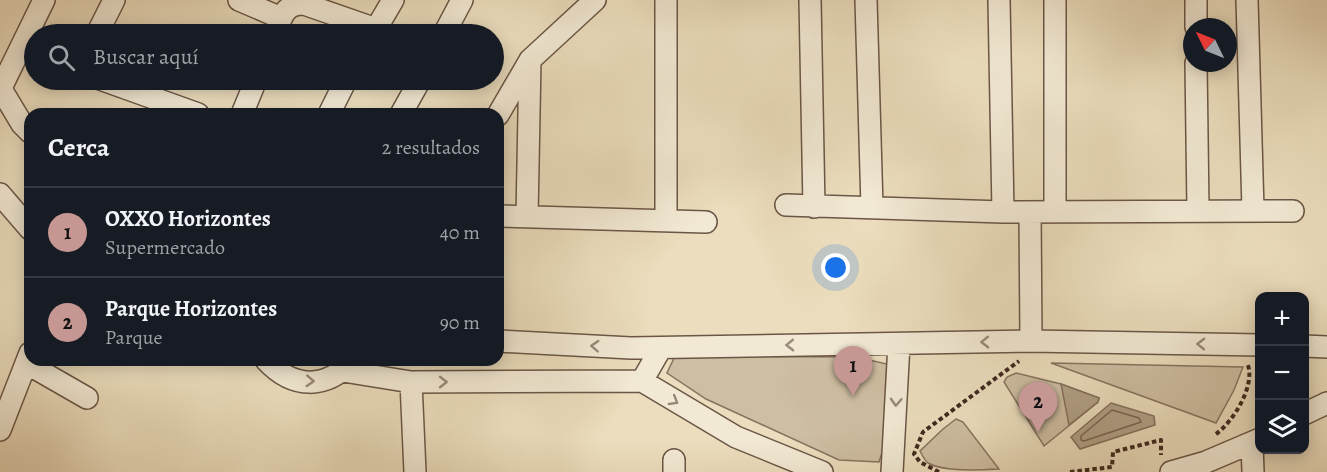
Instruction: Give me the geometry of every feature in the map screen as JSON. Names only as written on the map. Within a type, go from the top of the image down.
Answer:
[{"type":"street","points":[[32,24],[44,0]]},
{"type":"street","points":[[103,24],[114,0]]},
{"type":"street","points":[[239,0],[275,24]]},
{"type":"street","points":[[336,0],[381,20]]},
{"type":"street","points":[[449,24],[462,0]]},
{"type":"street","points":[[503,108],[530,60],[595,0]]},
{"type":"street","points":[[666,0],[666,219]]},
{"type":"street","points":[[810,0],[814,207]]},
{"type":"street","points":[[866,0],[872,207]]},
{"type":"street","points":[[999,0],[1003,212]]},
{"type":"street","points":[[1055,0],[1055,212]]},
{"type":"street","points":[[1196,0],[1196,18]]},
{"type":"street","points":[[1247,0],[1252,210]]},
{"type":"street","points":[[279,24],[285,10],[296,3],[304,2],[381,20]]},
{"type":"street","points":[[24,40],[0,89],[24,126]]},
{"type":"street","points":[[527,216],[530,60]]},
{"type":"street","points":[[1196,72],[1198,210]]},
{"type":"street","points":[[131,90],[181,108]]},
{"type":"street","points":[[244,108],[252,90]]},
{"type":"street","points":[[332,108],[341,90]]},
{"type":"street","points":[[404,108],[414,90]]},
{"type":"street","points":[[0,194],[24,222]]},
{"type":"street","points":[[786,205],[1003,212],[1293,211]]},
{"type":"street","points":[[1026,350],[1030,212]]},
{"type":"street","points":[[504,216],[666,219],[706,222]]},
{"type":"street","points":[[504,341],[631,348],[900,344],[1026,350],[1255,345]]},
{"type":"street","points":[[892,472],[900,344]]},
{"type":"street","points":[[1309,346],[1327,347]]},
{"type":"street","points":[[642,381],[661,348]]},
{"type":"street","points":[[0,430],[25,366]]},
{"type":"street","points":[[40,366],[87,398]]},
{"type":"street","points":[[273,366],[289,379],[317,383],[348,366],[411,382],[642,381],[736,437],[822,472]]},
{"type":"street","points":[[411,382],[415,472]]},
{"type":"street","points":[[1309,412],[1327,403]]},
{"type":"street","points":[[1171,463],[1206,462],[1255,441]]},
{"type":"street","points":[[1253,472],[1255,451]]},
{"type":"path","points":[[939,472],[920,462],[914,454],[923,432],[1026,350]]},
{"type":"path","points":[[1212,437],[1221,431],[1238,411],[1246,389],[1251,371],[1247,363],[1236,363]]},
{"type":"path","points":[[1070,472],[1113,467],[1113,452],[1161,440],[1161,457],[1171,463]]},
{"type":"shaded area","points":[[675,356],[856,357],[887,364],[892,422],[879,462],[839,460],[706,399],[667,373]]},
{"type":"shaded area","points":[[1051,363],[1243,367],[1234,390],[1216,423]]},
{"type":"shaded area","points":[[1016,373],[1061,384],[1099,398],[1098,402],[1044,446],[1004,382],[1007,377]]},
{"type":"shaded area","points":[[956,419],[963,422],[999,469],[952,469],[935,466],[926,461],[920,451]]},
{"type":"water","points":[[1061,384],[1099,398],[1098,402],[1069,425]]},
{"type":"water","points":[[1111,403],[1154,416],[1155,425],[1080,449],[1071,437]]},
{"type":"place","name":"OXXO Horizontes","points":[[853,396]]},
{"type":"place","name":"Parque Horizontes","points":[[1038,432]]}]
